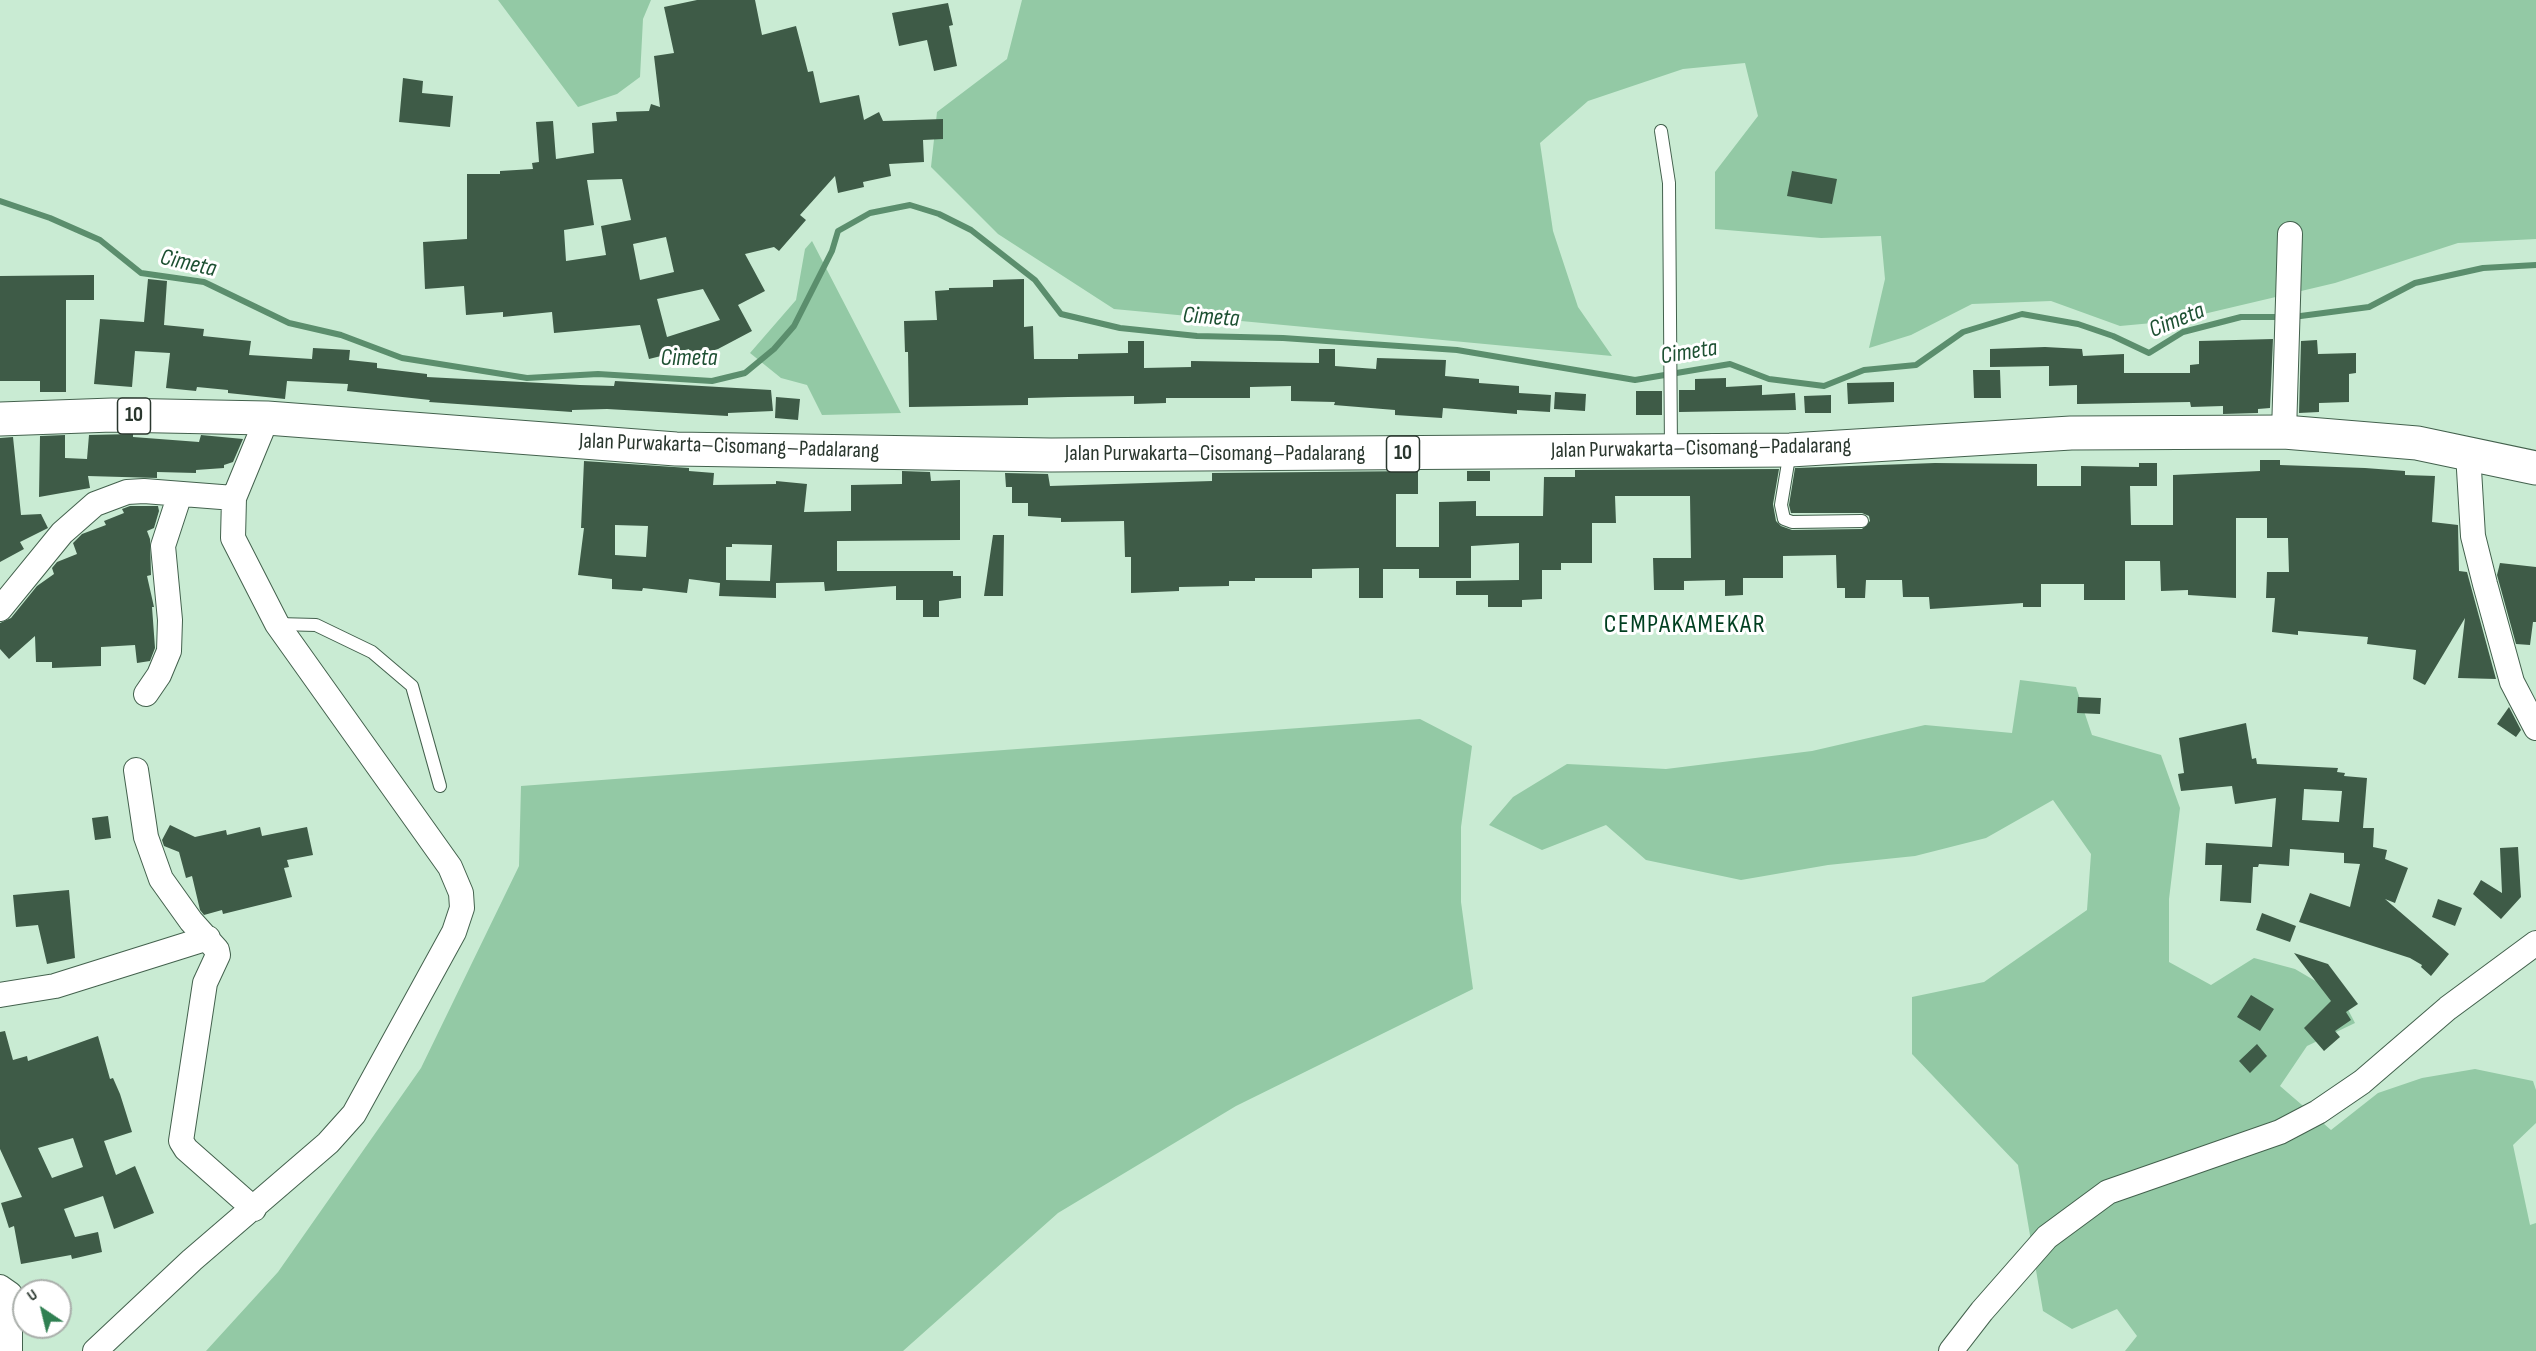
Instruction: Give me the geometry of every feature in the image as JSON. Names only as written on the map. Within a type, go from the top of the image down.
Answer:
[{"type":"highway","name":"Jalan Purwakarta–Cisomang–Padalarang","points":[[0,419],[112,415],[267,418],[676,449],[1052,455],[1790,450],[2071,433],[2284,432],[2417,443],[2536,468]]},
{"type":"street","points":[[2284,432],[2290,234]]},
{"type":"street","points":[[94,1351],[192,1260],[328,1143],[354,1114],[454,933],[462,908],[460,893],[450,867],[277,624],[233,538],[234,498],[267,418]]},
{"type":"street","points":[[2469,453],[2473,536],[2512,682],[2536,728]]},
{"type":"street","points":[[0,609],[62,533],[95,504],[127,492],[234,498]]},
{"type":"street","points":[[146,694],[159,675],[169,651],[170,608],[163,546],[180,494]]},
{"type":"street","points":[[136,770],[146,837],[158,870],[176,902],[208,938],[218,955],[205,983],[181,1140],[186,1149],[254,1209]]},
{"type":"street","points":[[0,995],[55,986],[208,938]]},
{"type":"street","points":[[1952,1351],[1982,1311],[2047,1237],[2108,1192],[2280,1132],[2318,1112],[2362,1082],[2448,1008],[2536,943]]},
{"type":"street","points":[[0,1287],[10,1294],[10,1351]]},
{"type":"lane","points":[[1661,131],[1668,183],[1671,451]]},
{"type":"lane","points":[[1790,450],[1781,505],[1784,519],[1792,522],[1862,521]]},
{"type":"lane","points":[[277,624],[316,625],[372,652],[412,686],[440,786]]},
{"type":"green space","points":[[498,0],[651,0],[643,19],[640,77],[617,94],[578,107]]},
{"type":"green space","points":[[1022,0],[2536,0],[2536,239],[2458,243],[2335,283],[2174,321],[2120,326],[2051,301],[1972,304],[1911,335],[1869,348],[1885,279],[1881,236],[1821,238],[1715,229],[1715,172],[1758,116],[1745,63],[1683,69],[1588,101],[1540,143],[1553,231],[1578,307],[1612,356],[1114,309],[998,234],[931,167],[937,112],[1007,59]]},
{"type":"green space","points":[[812,241],[901,413],[822,415],[807,385],[781,378],[750,353],[796,300],[805,249]]},
{"type":"green space","points":[[2020,680],[2076,687],[2092,735],[2161,755],[2180,808],[2169,899],[2169,962],[2211,985],[2254,958],[2295,969],[2341,996],[2355,1023],[2307,1046],[2280,1086],[2331,1130],[2378,1093],[2422,1078],[2475,1069],[2533,1081],[2536,1090],[2536,1123],[2513,1145],[2530,1225],[2536,1223],[2536,1351],[2125,1351],[2137,1336],[2117,1309],[2072,1329],[2043,1311],[2018,1165],[1912,1054],[1912,997],[1984,982],[2087,910],[2091,854],[2053,800],[1986,838],[1915,856],[1828,865],[1741,880],[1646,860],[1606,825],[1542,850],[1489,825],[1513,797],[1567,764],[1666,769],[1812,751],[1925,725],[2012,733]]},
{"type":"green space","points":[[1420,719],[1472,746],[1461,827],[1461,902],[1473,989],[1236,1106],[1058,1213],[903,1351],[206,1351],[278,1272],[421,1068],[519,866],[521,786]]},
{"type":"building","points":[[697,0],[755,0],[762,35],[796,26],[808,72],[813,71],[820,103],[859,95],[864,120],[879,112],[883,121],[943,119],[943,139],[923,140],[924,162],[889,164],[891,176],[863,182],[864,187],[838,193],[835,176],[800,215],[806,220],[779,251],[774,247],[745,254],[765,291],[738,305],[752,331],[718,349],[692,357],[689,349],[649,359],[640,325],[554,333],[552,312],[503,317],[503,312],[466,315],[464,286],[425,289],[423,242],[467,239],[467,174],[500,174],[500,171],[533,169],[532,163],[539,162],[536,122],[553,121],[556,159],[594,153],[592,123],[617,121],[616,112],[649,111],[651,104],[660,107],[654,56],[674,53],[664,7]],"holes":[[[622,179],[631,220],[601,226],[606,255],[566,261],[564,230],[594,225],[587,180]],[[666,237],[674,272],[640,280],[633,244]],[[703,289],[720,320],[667,337],[657,299]]]},
{"type":"building","points":[[948,3],[953,25],[949,26],[957,66],[934,71],[927,40],[899,46],[892,13]]},
{"type":"building","points":[[403,78],[423,81],[422,93],[453,96],[450,127],[399,122]]},
{"type":"building","points":[[1792,171],[1837,179],[1832,204],[1787,196]]},
{"type":"building","points":[[94,275],[94,300],[66,300],[66,392],[40,392],[40,381],[0,381],[0,276]]},
{"type":"building","points":[[148,279],[167,281],[164,325],[204,329],[203,336],[251,341],[249,355],[312,359],[313,348],[350,350],[349,360],[377,363],[377,368],[427,374],[427,377],[614,386],[615,381],[771,390],[773,411],[728,413],[728,416],[607,409],[572,410],[572,412],[429,402],[430,400],[347,391],[348,384],[287,381],[285,399],[197,387],[196,391],[166,388],[170,353],[135,351],[132,387],[94,384],[100,319],[144,322]]},
{"type":"building","points":[[1024,279],[1024,327],[1033,326],[1034,359],[1078,359],[1078,354],[1128,353],[1128,341],[1144,341],[1144,368],[1191,367],[1191,361],[1319,363],[1319,349],[1335,349],[1335,366],[1376,369],[1377,358],[1446,360],[1445,376],[1479,379],[1479,383],[1519,386],[1519,393],[1551,395],[1550,412],[1517,410],[1517,414],[1443,408],[1442,418],[1395,415],[1395,410],[1334,405],[1335,402],[1291,401],[1291,386],[1250,387],[1250,398],[1166,398],[1166,403],[1134,404],[1134,396],[1068,397],[1028,398],[1028,405],[909,407],[908,352],[905,352],[904,321],[937,320],[935,291],[949,290],[949,288],[993,287],[993,280]]},
{"type":"building","points":[[2273,339],[2270,408],[2258,409],[2258,413],[2223,414],[2223,406],[2191,407],[2190,402],[2077,404],[2077,385],[2049,386],[2049,366],[1990,367],[1990,349],[2045,347],[2082,349],[2083,356],[2124,354],[2124,373],[2190,373],[2190,365],[2199,364],[2199,341]]},
{"type":"building","points":[[2317,340],[2318,354],[2356,353],[2356,373],[2349,374],[2349,402],[2319,403],[2319,412],[2299,413],[2301,341]]},
{"type":"building","points":[[1973,370],[2000,370],[2001,398],[1974,398]]},
{"type":"building","points":[[1726,378],[1726,387],[1762,385],[1762,395],[1795,393],[1796,410],[1679,412],[1679,390],[1695,390],[1695,379]]},
{"type":"building","points":[[1894,382],[1894,402],[1848,404],[1847,383]]},
{"type":"building","points":[[1636,391],[1662,391],[1662,415],[1636,415]]},
{"type":"building","points":[[1555,392],[1586,394],[1585,411],[1554,409]]},
{"type":"building","points":[[1831,395],[1831,413],[1805,413],[1804,396]]},
{"type":"building","points":[[776,397],[800,399],[798,420],[775,418]]},
{"type":"building","points":[[133,434],[133,437],[199,442],[201,435],[243,439],[233,462],[224,465],[224,468],[196,470],[196,473],[157,472],[157,478],[88,476],[90,488],[39,497],[40,436],[65,435],[65,458],[87,459],[89,435]]},
{"type":"building","points":[[13,437],[21,515],[41,514],[48,528],[20,542],[24,549],[0,562],[0,438]]},
{"type":"building","points":[[2260,460],[2280,460],[2280,465],[2365,468],[2405,471],[2405,475],[2435,476],[2432,522],[2458,525],[2459,571],[2467,572],[2496,679],[2458,678],[2465,618],[2425,685],[2413,679],[2416,650],[2367,644],[2368,637],[2298,631],[2298,635],[2272,632],[2275,598],[2266,598],[2267,572],[2289,572],[2288,538],[2267,538],[2267,518],[2236,518],[2236,598],[2188,595],[2188,590],[2161,591],[2160,561],[2125,561],[2125,600],[2084,600],[2084,584],[2041,584],[2041,607],[2023,607],[2023,603],[1930,609],[1929,597],[1903,597],[1902,580],[1866,580],[1865,598],[1845,598],[1845,588],[1837,588],[1836,555],[1783,556],[1783,578],[1743,578],[1743,595],[1725,596],[1725,580],[1684,581],[1684,590],[1654,590],[1653,558],[1691,558],[1690,496],[1615,496],[1616,523],[1592,523],[1592,563],[1561,563],[1561,570],[1542,570],[1542,599],[1522,600],[1522,607],[1488,607],[1488,595],[1456,595],[1456,581],[1519,580],[1519,543],[1471,546],[1471,578],[1419,578],[1419,569],[1383,569],[1383,598],[1359,598],[1359,568],[1312,569],[1312,578],[1255,578],[1255,581],[1229,581],[1229,586],[1179,587],[1179,591],[1131,593],[1131,557],[1125,557],[1124,521],[1061,522],[1061,518],[1028,516],[1028,503],[1012,503],[1012,487],[1006,487],[1005,473],[1048,474],[1050,486],[1212,481],[1212,473],[1418,471],[1418,494],[1396,494],[1396,547],[1439,547],[1439,502],[1476,501],[1476,516],[1543,516],[1544,477],[1575,477],[1575,470],[1779,469],[1773,504],[1776,521],[1781,526],[1792,530],[1862,529],[1870,521],[1869,516],[1862,513],[1791,513],[1789,505],[1795,468],[1935,463],[2037,464],[2037,486],[2081,486],[2081,466],[2139,467],[2139,463],[2157,463],[2157,486],[2130,486],[2131,525],[2173,525],[2173,475],[2260,471]]},
{"type":"building","points":[[584,461],[689,468],[689,471],[714,473],[713,485],[776,484],[776,481],[807,484],[804,512],[851,511],[851,485],[902,484],[902,471],[930,472],[931,481],[960,480],[960,540],[837,541],[837,571],[953,571],[953,576],[961,576],[961,598],[939,601],[939,617],[923,617],[923,600],[896,600],[896,586],[825,591],[824,582],[776,583],[776,598],[719,596],[720,583],[689,579],[687,593],[643,588],[642,591],[612,589],[612,579],[578,575],[584,528],[581,528]],"holes":[[[615,525],[648,526],[646,557],[615,555]],[[732,544],[772,545],[770,581],[726,580],[726,547],[732,547]]]},
{"type":"building","points":[[1467,471],[1490,471],[1490,481],[1467,481]]},
{"type":"building","points":[[130,506],[158,506],[159,511],[154,528],[147,531],[150,539],[151,575],[147,576],[154,607],[152,607],[155,648],[150,661],[137,663],[135,645],[101,647],[101,666],[52,668],[52,662],[36,662],[35,636],[9,659],[0,649],[0,623],[11,618],[37,586],[54,574],[52,568],[57,562],[77,554],[73,543],[82,534],[106,525],[104,521],[124,513],[122,509]]},
{"type":"building","points":[[993,535],[1004,535],[1003,596],[984,596]]},
{"type":"building","points":[[2500,563],[2536,567],[2536,622],[2533,622],[2530,645],[2516,644],[2497,575]]},
{"type":"building","points":[[2078,697],[2101,698],[2100,714],[2077,713]]},
{"type":"building","points":[[2509,707],[2521,730],[2516,737],[2497,724]]},
{"type":"building","points":[[2246,723],[2252,759],[2256,758],[2257,764],[2338,768],[2337,772],[2345,773],[2344,776],[2367,778],[2363,828],[2374,828],[2373,847],[2387,850],[2385,859],[2408,868],[2395,903],[2385,899],[2449,954],[2431,976],[2421,967],[2422,965],[2410,958],[2299,922],[2310,893],[2350,907],[2360,864],[2344,863],[2344,853],[2290,849],[2289,866],[2259,864],[2258,867],[2253,867],[2251,903],[2220,901],[2222,865],[2205,865],[2206,843],[2272,847],[2276,798],[2235,804],[2232,786],[2181,791],[2178,774],[2184,773],[2179,738]],"holes":[[[2304,789],[2342,791],[2339,822],[2302,820]]]},
{"type":"building","points":[[108,816],[111,838],[95,840],[92,818]]},
{"type":"building","points":[[170,825],[195,837],[226,830],[227,835],[260,827],[262,836],[307,827],[313,855],[287,860],[289,867],[284,868],[292,897],[223,914],[222,910],[204,915],[200,910],[192,876],[186,878],[179,852],[164,846],[162,840]]},
{"type":"building","points":[[2518,847],[2521,897],[2501,919],[2473,894],[2481,880],[2502,893],[2500,848]]},
{"type":"building","points":[[69,890],[75,958],[47,964],[38,925],[16,927],[13,895]]},
{"type":"building","points":[[2438,899],[2462,908],[2455,926],[2432,917]]},
{"type":"building","points":[[2262,913],[2296,926],[2290,942],[2256,930]]},
{"type":"building","points":[[2294,953],[2328,964],[2358,1004],[2346,1012],[2351,1020],[2335,1031],[2340,1037],[2324,1051],[2304,1028],[2331,1001]]},
{"type":"building","points":[[2251,995],[2274,1009],[2260,1031],[2237,1017]]},
{"type":"building","points":[[5,1031],[13,1060],[27,1056],[28,1061],[98,1036],[110,1079],[113,1078],[120,1094],[132,1132],[104,1141],[116,1175],[135,1166],[154,1213],[114,1229],[103,1196],[64,1209],[75,1237],[98,1232],[102,1252],[72,1259],[71,1255],[21,1264],[14,1226],[9,1228],[1,1203],[22,1197],[0,1149],[0,1032]],"holes":[[[73,1138],[83,1167],[52,1178],[38,1148]]]},
{"type":"building","points":[[2257,1044],[2267,1056],[2250,1073],[2239,1061]]},
{"type":"waterway","name":"Cimeta","points":[[0,201],[50,218],[100,240],[141,273],[204,282],[289,323],[341,335],[402,358],[527,378],[598,374],[712,381],[745,373],[774,349],[794,326],[832,251],[838,231],[870,213],[910,205],[939,214],[971,230],[1035,280],[1061,314],[1120,328],[1197,336],[1283,338],[1457,350],[1635,380],[1730,364],[1769,379],[1824,386],[1864,370],[1916,365],[1963,332],[2022,314],[2078,324],[2113,336],[2149,353],[2183,332],[2241,317],[2283,317]]},
{"type":"waterway","name":"Cimeta","points":[[2293,317],[2369,307],[2415,283],[2483,268],[2536,265]]},
{"type":"district","name":"CEMPAKAMEKAR","points":[[1685,625]]}]
